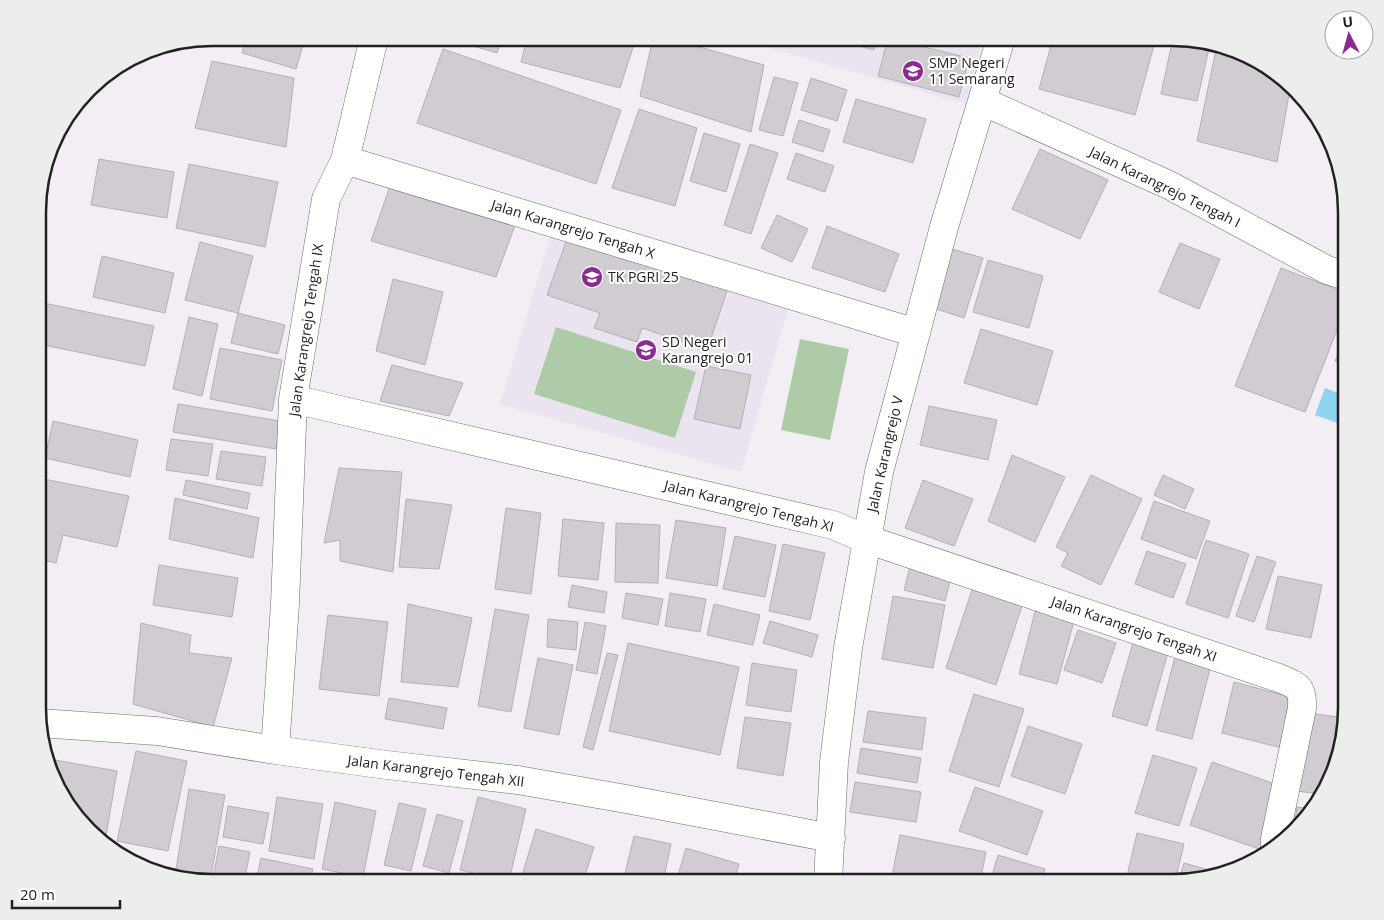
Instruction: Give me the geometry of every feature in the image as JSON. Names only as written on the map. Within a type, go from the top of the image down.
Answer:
[{"type":"street","name":"Jalan Karangrejo Tengah IX","points":[[275,750],[285,604],[293,399],[326,199],[345,160],[372,46]]},
{"type":"street","name":"Jalan Karangrejo V","points":[[829,873],[834,762],[848,648],[879,472],[944,227],[999,46]]},
{"type":"street","name":"Jalan Karangrejo Tengah I","points":[[982,101],[1169,186],[1326,270],[1337,273]]},
{"type":"street","name":"Jalan Karangrejo Tengah X","points":[[345,160],[916,333]]},
{"type":"street","name":"Jalan Karangrejo Tengah XI","points":[[293,399],[832,525],[866,539],[1279,678],[1298,687],[1303,699],[1275,837]]},
{"type":"street","name":"Jalan Karangrejo Tengah XII","points":[[47,724],[157,732],[388,766],[518,780],[831,838]]},
{"type":"shaded area","name":"SMP Negeri 11 Semarang","points":[[763,46],[981,46],[966,104]]},
{"type":"shaded area","name":"SD Negeri Karangrejo 01","points":[[553,228],[792,296],[741,472],[500,404]]},
{"type":"green space","points":[[556,327],[696,372],[675,438],[534,394]]},
{"type":"green space","points":[[800,339],[849,349],[830,440],[781,430]]},
{"type":"water","points":[[1325,388],[1337,393],[1337,423],[1315,415]]},
{"type":"building","points":[[244,46],[303,46],[296,69],[242,53]]},
{"type":"building","points":[[473,46],[499,46],[497,53]]},
{"type":"building","points":[[525,46],[633,46],[620,88],[521,62]]},
{"type":"building","points":[[651,46],[696,46],[764,65],[751,132],[640,96]]},
{"type":"building","points":[[858,46],[875,46],[874,50]]},
{"type":"building","points":[[886,46],[920,46],[969,58],[959,97],[878,76]]},
{"type":"building","points":[[1051,46],[1154,46],[1135,115],[1039,89]]},
{"type":"building","points":[[1171,46],[1208,51],[1197,101],[1161,94]]},
{"type":"building","points":[[443,49],[621,110],[596,184],[417,123]]},
{"type":"building","points":[[1216,52],[1245,63],[1264,74],[1289,95],[1277,162],[1197,141]]},
{"type":"building","points":[[212,61],[294,78],[286,147],[195,128]]},
{"type":"building","points":[[774,77],[798,83],[783,136],[759,130]]},
{"type":"building","points":[[811,78],[847,90],[837,121],[801,110]]},
{"type":"building","points":[[856,99],[926,119],[913,163],[843,142]]},
{"type":"building","points":[[639,109],[697,128],[675,206],[612,188]]},
{"type":"building","points":[[799,120],[830,130],[823,152],[792,142]]},
{"type":"building","points":[[704,133],[740,144],[726,192],[690,181]]},
{"type":"building","points":[[750,144],[778,153],[751,234],[724,225]]},
{"type":"building","points":[[1040,149],[1108,180],[1080,239],[1012,209]]},
{"type":"building","points":[[796,153],[834,166],[825,192],[787,179]]},
{"type":"building","points":[[99,159],[174,172],[167,218],[91,205]]},
{"type":"building","points":[[189,164],[278,182],[265,247],[176,228]]},
{"type":"building","points":[[392,180],[517,220],[496,277],[371,241]]},
{"type":"building","points":[[777,215],[808,229],[792,262],[761,248]]},
{"type":"building","points":[[827,226],[899,254],[885,292],[812,268]]},
{"type":"building","points":[[568,236],[728,288],[707,350],[642,328],[637,342],[594,328],[600,313],[547,295]]},
{"type":"building","points":[[200,242],[253,256],[238,313],[185,300]]},
{"type":"building","points":[[1180,243],[1220,259],[1199,309],[1159,292]]},
{"type":"building","points":[[952,249],[983,258],[964,318],[933,308]]},
{"type":"building","points":[[102,256],[174,273],[165,313],[93,297]]},
{"type":"building","points":[[988,260],[1043,276],[1029,328],[973,312]]},
{"type":"building","points":[[1281,268],[1337,290],[1337,330],[1305,412],[1235,386]]},
{"type":"building","points":[[393,279],[443,292],[425,365],[376,351]]},
{"type":"building","points":[[46,303],[154,326],[145,366],[46,345]]},
{"type":"building","points":[[238,313],[285,325],[278,354],[231,343]]},
{"type":"building","points":[[189,317],[218,324],[202,396],[173,389]]},
{"type":"building","points":[[981,329],[1053,351],[1037,405],[964,383]]},
{"type":"building","points":[[220,348],[282,360],[272,411],[210,399]]},
{"type":"building","points":[[392,365],[463,383],[449,416],[380,401]]},
{"type":"building","points":[[706,366],[751,375],[740,429],[694,419]]},
{"type":"building","points":[[178,404],[280,421],[276,449],[173,432]]},
{"type":"building","points":[[929,406],[997,420],[988,460],[920,445]]},
{"type":"building","points":[[53,421],[138,440],[130,477],[46,458]]},
{"type":"building","points":[[171,439],[213,444],[208,476],[166,470]]},
{"type":"building","points":[[221,451],[266,457],[262,486],[216,479]]},
{"type":"building","points":[[1012,455],[1065,477],[1035,542],[988,521]]},
{"type":"building","points":[[339,468],[402,472],[393,572],[340,561],[340,540],[324,543]]},
{"type":"building","points":[[1091,475],[1142,499],[1101,585],[1061,566],[1068,553],[1056,547]]},
{"type":"building","points":[[1163,475],[1194,489],[1185,509],[1154,495]]},
{"type":"building","points":[[46,479],[129,496],[117,547],[63,535],[56,563],[46,561]]},
{"type":"building","points":[[186,480],[250,493],[247,509],[183,495]]},
{"type":"building","points":[[923,480],[973,499],[954,546],[905,528]]},
{"type":"building","points":[[175,498],[259,518],[253,558],[169,539]]},
{"type":"building","points":[[406,499],[452,505],[439,569],[399,567]]},
{"type":"building","points":[[1154,501],[1210,521],[1196,559],[1141,539]]},
{"type":"building","points":[[506,508],[541,513],[531,594],[495,589]]},
{"type":"building","points":[[563,519],[604,523],[598,580],[558,576]]},
{"type":"building","points":[[676,520],[726,528],[717,586],[666,578]]},
{"type":"building","points":[[616,523],[660,525],[658,583],[615,582]]},
{"type":"building","points":[[735,536],[776,545],[765,597],[723,589]]},
{"type":"building","points":[[1206,540],[1249,554],[1228,618],[1186,604]]},
{"type":"building","points":[[783,544],[825,553],[810,620],[769,611]]},
{"type":"building","points":[[1147,551],[1186,564],[1173,598],[1135,584]]},
{"type":"building","points":[[1257,556],[1276,562],[1254,622],[1236,616]]},
{"type":"building","points":[[159,565],[238,578],[232,617],[153,605]]},
{"type":"building","points":[[910,566],[951,578],[945,601],[904,590]]},
{"type":"building","points":[[1278,576],[1322,585],[1311,638],[1266,629]]},
{"type":"building","points":[[974,584],[1024,600],[996,685],[946,668]]},
{"type":"building","points":[[572,585],[607,592],[604,613],[568,607]]},
{"type":"building","points":[[626,593],[663,599],[658,625],[622,618]]},
{"type":"building","points":[[670,593],[706,599],[700,632],[665,626]]},
{"type":"building","points":[[893,596],[945,605],[933,668],[882,659]]},
{"type":"building","points":[[1038,600],[1077,610],[1057,684],[1019,674]]},
{"type":"building","points":[[408,604],[472,618],[458,687],[401,682]]},
{"type":"building","points":[[714,604],[760,615],[753,645],[707,635]]},
{"type":"building","points":[[495,609],[529,615],[511,712],[478,706]]},
{"type":"building","points":[[328,615],[388,622],[379,696],[319,689]]},
{"type":"building","points":[[548,619],[578,622],[576,650],[547,647]]},
{"type":"building","points":[[770,621],[818,635],[812,657],[763,643]]},
{"type":"building","points":[[585,622],[606,626],[597,674],[576,670]]},
{"type":"building","points":[[141,623],[191,635],[189,653],[232,658],[213,727],[133,704]]},
{"type":"building","points":[[1078,630],[1116,643],[1102,683],[1064,670]]},
{"type":"building","points":[[1134,639],[1169,649],[1147,726],[1112,716]]},
{"type":"building","points":[[628,643],[739,667],[720,755],[609,731]]},
{"type":"building","points":[[607,653],[618,655],[593,750],[583,747]]},
{"type":"building","points":[[1176,653],[1212,661],[1192,739],[1156,730]]},
{"type":"building","points":[[538,658],[573,665],[559,735],[524,728]]},
{"type":"building","points":[[752,663],[797,670],[791,712],[746,705]]},
{"type":"building","points":[[1234,682],[1298,699],[1286,749],[1222,733]]},
{"type":"building","points":[[974,694],[1024,709],[999,787],[949,771]]},
{"type":"building","points":[[389,698],[447,708],[443,729],[385,719]]},
{"type":"building","points":[[868,711],[926,718],[922,750],[863,742]]},
{"type":"building","points":[[1308,713],[1337,717],[1335,741],[1321,781],[1314,793],[1297,791]]},
{"type":"building","points":[[745,717],[791,723],[783,776],[737,768]]},
{"type":"building","points":[[1028,726],[1082,744],[1065,794],[1011,776]]},
{"type":"building","points":[[861,748],[921,758],[917,783],[857,773]]},
{"type":"building","points":[[136,751],[187,761],[168,851],[117,841]]},
{"type":"building","points":[[1153,755],[1197,768],[1179,826],[1135,813]]},
{"type":"building","points":[[55,760],[117,771],[106,835],[80,809],[63,781]]},
{"type":"building","points":[[1212,762],[1284,787],[1263,847],[1259,849],[1190,825]]},
{"type":"building","points":[[855,782],[921,792],[916,822],[850,812]]},
{"type":"building","points":[[975,787],[1043,811],[1027,855],[959,831]]},
{"type":"building","points":[[189,789],[225,795],[211,874],[176,869]]},
{"type":"building","points":[[277,797],[323,804],[314,859],[269,851]]},
{"type":"building","points":[[478,797],[526,809],[511,874],[477,874],[460,870]]},
{"type":"building","points":[[335,802],[376,811],[364,874],[347,874],[322,869]]},
{"type":"building","points":[[399,803],[426,809],[411,871],[384,865]]},
{"type":"building","points":[[228,806],[269,813],[263,844],[223,837]]},
{"type":"building","points":[[1297,807],[1304,808],[1297,817],[1295,819]]},
{"type":"building","points":[[437,814],[463,821],[449,873],[423,866]]},
{"type":"building","points":[[536,829],[594,847],[586,874],[523,874]]},
{"type":"building","points":[[1137,833],[1184,844],[1177,873],[1128,873]]},
{"type":"building","points":[[900,835],[986,852],[982,873],[893,873]]},
{"type":"building","points":[[634,836],[671,844],[665,874],[625,874]]},
{"type":"building","points":[[219,846],[250,852],[246,874],[214,874]]},
{"type":"building","points":[[686,848],[739,864],[736,873],[678,874]]},
{"type":"building","points":[[998,855],[1045,869],[1044,873],[993,873]]},
{"type":"building","points":[[261,858],[313,869],[312,874],[258,874]]},
{"type":"building","points":[[1184,863],[1209,870],[1205,871],[1181,873]]},
{"type":"place","name":"SMP Negeri 11 Semarang","points":[[913,71]]},
{"type":"place","name":"TK PGRI 25","points":[[592,277]]},
{"type":"place","name":"SD Negeri Karangrejo 01","points":[[646,350]]}]
